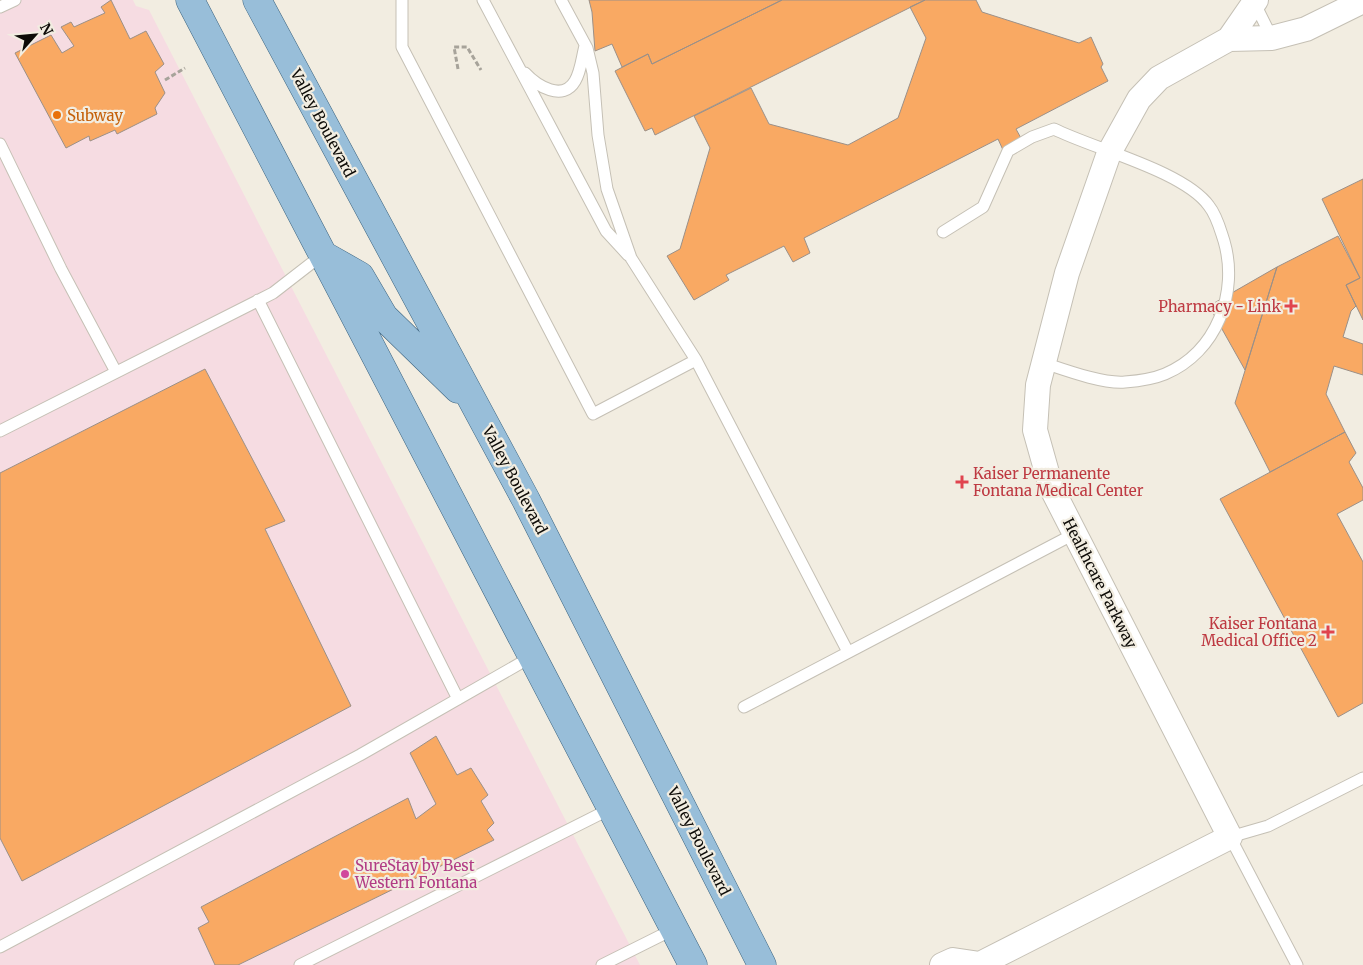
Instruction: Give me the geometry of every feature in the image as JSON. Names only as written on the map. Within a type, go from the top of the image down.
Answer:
[{"type":"main road","points":[[190,0],[693,965]]},
{"type":"main road","name":"Valley Boulevard","points":[[257,0],[477,408],[762,965]]},
{"type":"main road","points":[[323,255],[360,276],[384,317],[477,408]]},
{"type":"street","name":"Healthcare Parkway","points":[[1230,837],[1051,487],[1035,430],[1035,400],[1067,273],[1109,153],[1139,98],[1159,78],[1229,39],[1255,0]]},
{"type":"street","name":"Healthcare Parkway","points":[[1229,39],[1272,38],[1306,29],[1329,9],[1363,1]]},
{"type":"street","points":[[942,965],[953,960],[979,964],[1230,837]]},
{"type":"lane","points":[[0,7],[15,0]]},
{"type":"lane","points":[[402,0],[402,46],[593,414],[696,360]]},
{"type":"lane","points":[[483,0],[606,232],[631,258],[696,360],[848,652]]},
{"type":"lane","points":[[561,0],[585,44],[593,73],[598,135],[607,189],[631,258]]},
{"type":"lane","points":[[1255,0],[1272,38]]},
{"type":"lane","points":[[517,65],[540,87],[553,91],[563,91],[575,81],[585,44]]},
{"type":"lane","points":[[943,232],[983,207],[1008,152],[1032,137],[1054,129],[1184,185],[1209,205],[1218,222],[1228,253],[1230,277],[1225,306],[1220,319],[1202,346],[1191,357],[1166,374],[1122,382],[1080,375],[1044,363]]},
{"type":"lane","points":[[0,144],[61,269],[116,372]]},
{"type":"lane","points":[[0,431],[273,293],[323,255]]},
{"type":"lane","points":[[258,300],[458,699]]},
{"type":"lane","points":[[744,707],[1074,534]]},
{"type":"lane","points":[[0,947],[283,797],[533,656]]},
{"type":"lane","points":[[1297,965],[1230,837],[1268,826],[1363,778]]},
{"type":"lane","points":[[300,965],[612,808]]},
{"type":"lane","points":[[602,965],[674,928]]},
{"type":"path","points":[[458,69],[454,47],[467,47],[481,70]]},
{"type":"path","points":[[165,80],[185,68]]},
{"type":"shaded area","points":[[0,0],[133,0],[136,6],[149,10],[640,965],[0,965]]},
{"type":"building","points":[[111,0],[130,39],[146,31],[164,64],[155,72],[165,93],[155,108],[157,114],[117,134],[115,130],[90,141],[89,136],[66,148],[15,53],[51,35],[62,53],[74,46],[61,27],[71,22],[74,27],[105,13],[101,7]]},
{"type":"building","points":[[589,0],[782,0],[652,64],[648,54],[622,67],[612,44],[595,51],[592,12]]},
{"type":"building","points":[[782,0],[925,0],[655,135],[652,128],[645,131],[615,71],[648,54],[652,64]]},
{"type":"building","points":[[925,0],[976,0],[982,12],[1079,43],[1091,37],[1108,81],[1016,129],[1022,140],[1003,150],[998,139],[804,238],[810,253],[793,262],[784,246],[726,275],[729,280],[694,300],[667,256],[680,249],[710,148],[694,116],[751,88],[769,124],[848,145],[898,118],[926,38],[910,7]]},
{"type":"building","points":[[1363,179],[1363,320],[1346,285],[1360,278],[1322,199]]},
{"type":"building","points":[[1338,236],[1360,278],[1346,285],[1356,306],[1351,311],[1343,337],[1363,344],[1363,375],[1334,366],[1326,394],[1345,432],[1270,472],[1235,403],[1277,267]]},
{"type":"building","points":[[1277,267],[1245,370],[1209,306]]},
{"type":"building","points":[[205,369],[285,521],[265,529],[351,706],[22,881],[0,838],[0,473]]},
{"type":"building","name":"Kaiser Fontana Medical Office 2","points":[[1345,432],[1356,453],[1349,462],[1363,488],[1363,500],[1337,514],[1363,562],[1363,703],[1338,717],[1220,499]]},
{"type":"building","name":"SureStay by Best Western Fontana","points":[[436,736],[457,775],[471,768],[488,795],[481,801],[494,823],[487,830],[494,840],[238,965],[215,965],[198,928],[209,922],[201,907],[408,798],[416,819],[436,804],[410,753]]},
{"type":"place","name":"Subway","points":[[57,115]]},
{"type":"place","name":"Pharmacy - Link","points":[[1291,306]]},
{"type":"place","name":"Kaiser Permanente Fontana Medical Center","points":[[962,482]]},
{"type":"place","name":"Kaiser Fontana Medical Office 2","points":[[1328,632]]},
{"type":"place","name":"SureStay by Best Western Fontana","points":[[345,874]]}]
